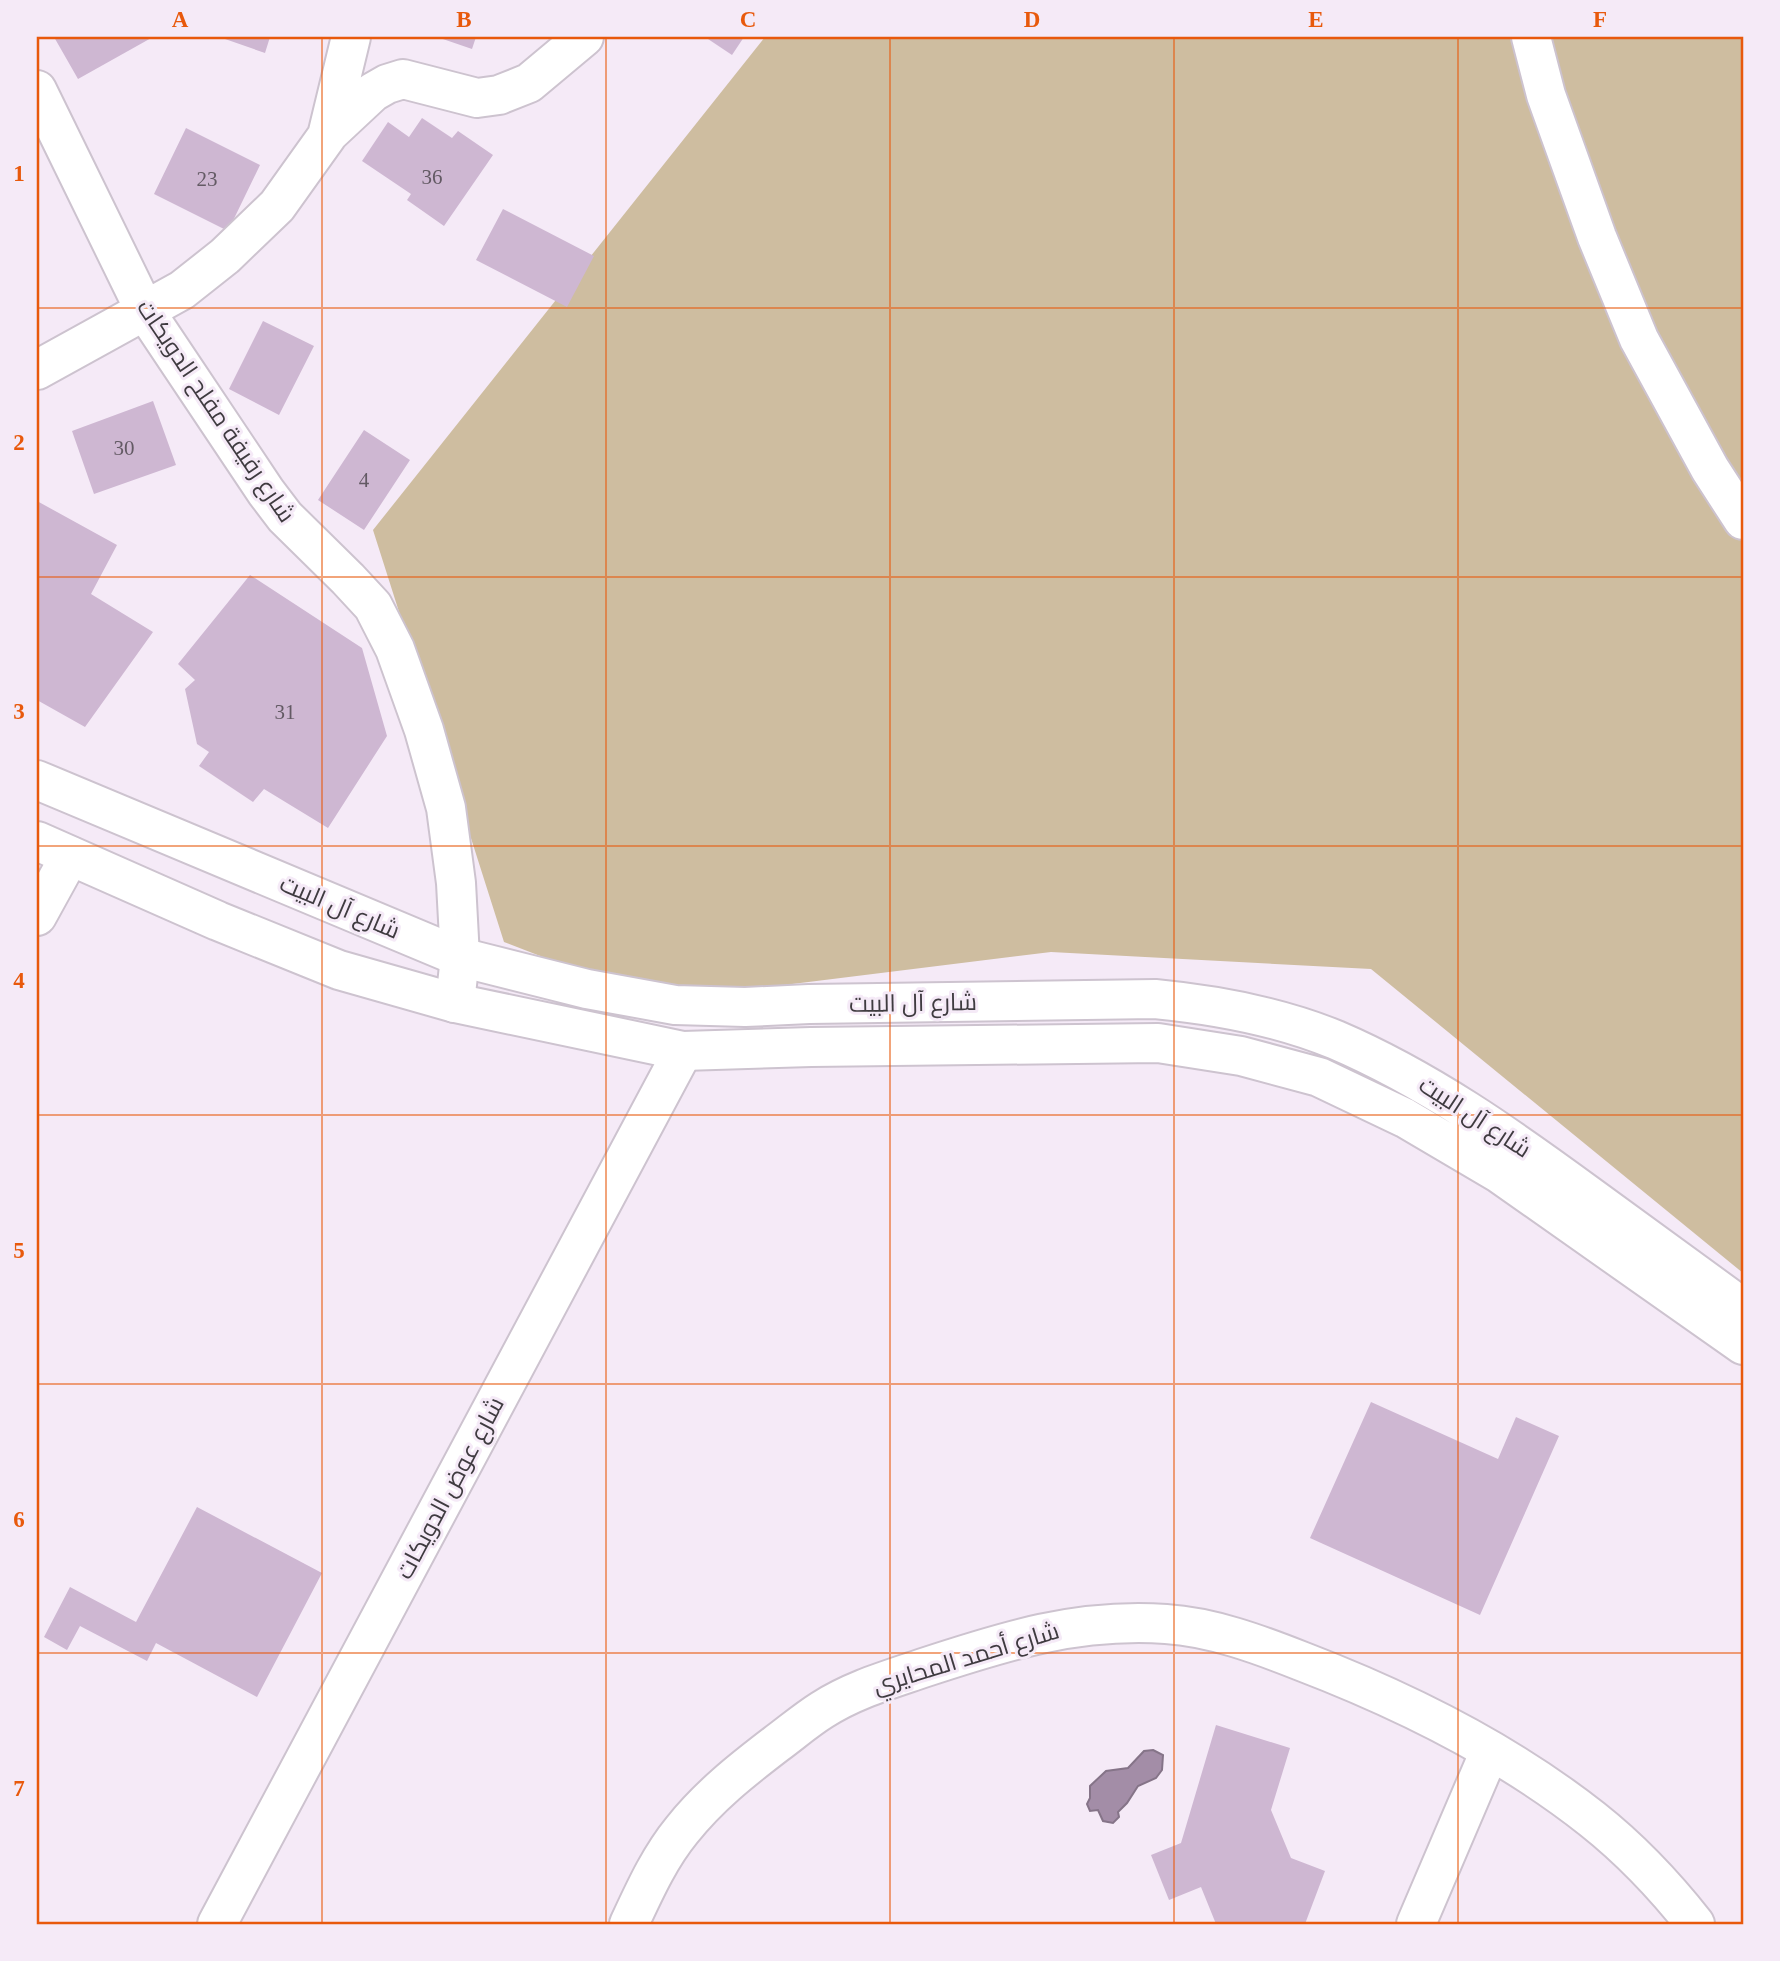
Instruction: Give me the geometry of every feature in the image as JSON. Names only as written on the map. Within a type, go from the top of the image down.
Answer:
[{"type":"street","points":[[327,136],[351,37]]},
{"type":"street","points":[[37,370],[182,290],[225,256],[277,206],[327,136],[373,92],[403,79],[477,98],[499,96],[529,83],[584,37]]},
{"type":"street","points":[[1531,37],[1546,95],[1597,237],[1639,340],[1710,469],[1743,520]]},
{"type":"street","name":"شارع رفيفة مفلح الدويكات","points":[[37,90],[145,311],[265,492],[285,517],[373,606],[395,649],[424,730],[446,808],[456,883],[460,957],[455,1003]]},
{"type":"street","name":"شارع آل البيت","points":[[37,780],[460,957],[587,989],[675,1005],[745,1007],[1155,999],[1199,1003],[1248,1012],[1334,1040],[1410,1076],[1511,1139],[1743,1308]]},
{"type":"street","points":[[37,916],[54,848]]},
{"type":"street","name":"شارع آل البيت","points":[[54,848],[218,921],[340,970],[455,1003],[683,1051],[1158,1043],[1241,1056],[1320,1077],[1405,1118],[1500,1174],[1743,1345]]},
{"type":"street","name":"شارع عوض الدويكات","points":[[217,1924],[683,1051]]},
{"type":"street","name":"شارع أحمد المحايري","points":[[629,1924],[660,1861],[681,1831],[710,1798],[738,1773],[822,1710],[859,1690],[1020,1637],[1065,1627],[1121,1623],[1168,1624],[1209,1631],[1263,1646],[1367,1688],[1490,1751],[1549,1787],[1594,1821],[1654,1877],[1695,1924]]},
{"type":"street","points":[[1416,1924],[1490,1751]]},
{"type":"shaded area","points":[[765,37],[1743,37],[1743,1273],[1371,969],[1051,952],[656,1001],[504,942],[373,530]]},
{"type":"shaded area","points":[[1153,1750],[1163,1755],[1162,1770],[1156,1778],[1138,1786],[1113,1823],[1103,1821],[1098,1810],[1090,1811],[1087,1804],[1090,1786],[1106,1771],[1128,1768],[1144,1751]]},
{"type":"building","points":[[54,37],[153,37],[78,79]]},
{"type":"building","points":[[270,37],[265,53],[225,39]]},
{"type":"building","points":[[437,37],[476,37],[472,49]]},
{"type":"building","points":[[705,37],[744,37],[732,55]]},
{"type":"building","points":[[422,118],[452,138],[458,131],[493,155],[444,226],[407,200],[411,194],[362,161],[388,122],[409,137]]},
{"type":"building","points":[[186,128],[260,165],[228,231],[154,194]]},
{"type":"building","points":[[503,209],[594,256],[567,307],[476,260]]},
{"type":"building","points":[[263,321],[314,346],[279,415],[229,389]]},
{"type":"building","points":[[153,401],[176,465],[94,494],[72,431]]},
{"type":"building","points":[[364,430],[410,460],[364,530],[318,500]]},
{"type":"building","points":[[37,501],[117,545],[91,594],[153,632],[85,727],[37,700]]},
{"type":"building","points":[[250,575],[362,648],[387,736],[328,828],[264,789],[253,802],[199,766],[209,752],[197,744],[185,689],[195,680],[178,664]]},
{"type":"building","points":[[1371,1402],[1498,1459],[1516,1417],[1559,1436],[1480,1615],[1310,1538]]},
{"type":"building","points":[[197,1507],[322,1573],[257,1697],[156,1643],[147,1661],[80,1626],[67,1650],[44,1637],[70,1587],[136,1622]]},
{"type":"building","points":[[1216,1725],[1290,1748],[1271,1810],[1291,1858],[1325,1871],[1305,1924],[1216,1924],[1201,1887],[1169,1900],[1151,1855],[1181,1843]]}]
